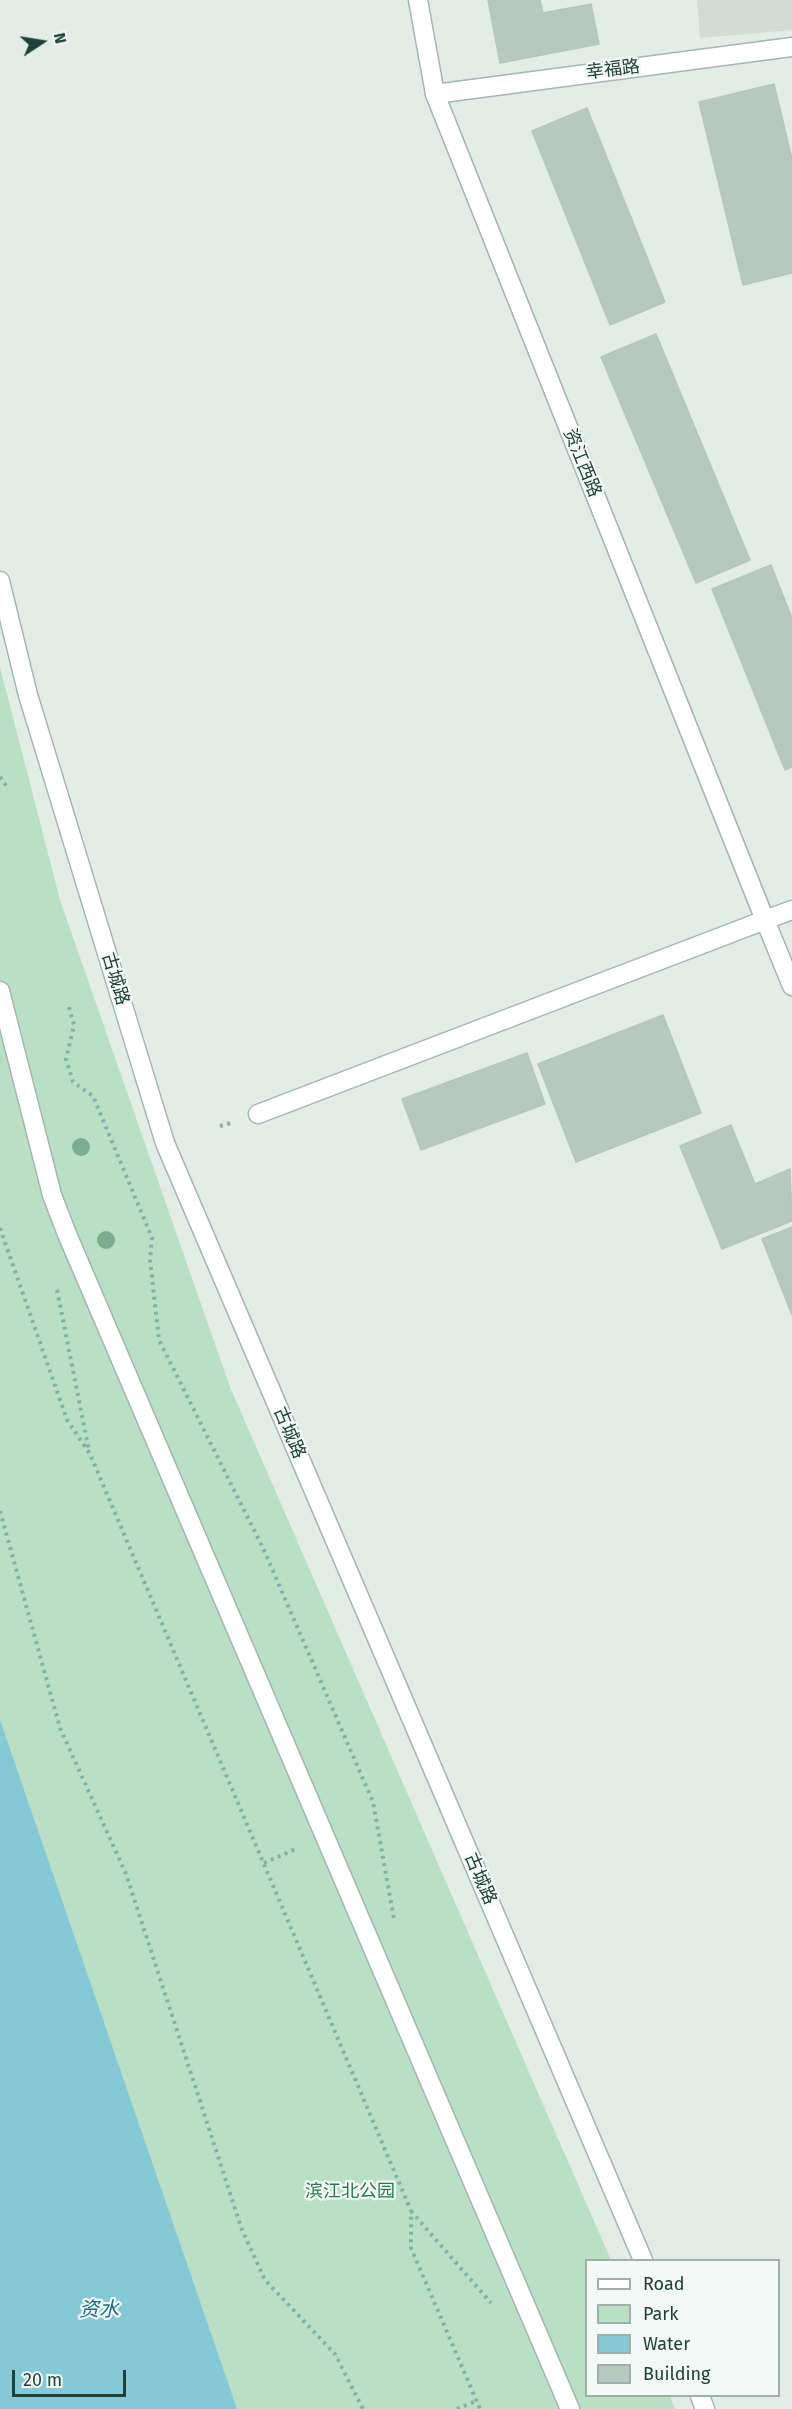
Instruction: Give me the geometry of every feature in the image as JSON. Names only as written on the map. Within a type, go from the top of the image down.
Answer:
[{"type":"street","name":"资江西路","points":[[418,0],[435,94],[792,986]]},
{"type":"street","name":"幸福路","points":[[435,94],[792,47]]},
{"type":"street","name":"古城路","points":[[0,581],[28,695],[165,1143],[643,2259]]},
{"type":"street","points":[[258,1114],[792,910]]},
{"type":"street","points":[[0,991],[52,1195],[67,1234],[570,2409]]},
{"type":"path","points":[[0,777],[8,788]]},
{"type":"path","points":[[69,1007],[74,1025],[66,1059],[73,1082],[93,1096],[152,1238],[150,1260],[159,1340],[263,1548],[373,1802],[395,1927]]},
{"type":"path","points":[[0,1228],[2,1240],[67,1420],[90,1454],[411,2211],[496,2308]]},
{"type":"path","points":[[56,1285],[90,1454]]},
{"type":"path","points":[[0,1511],[60,1728],[126,1874],[242,2230],[265,2280],[335,2354],[363,2409]]},
{"type":"path","points":[[264,1863],[305,1845]]},
{"type":"path","points":[[411,2211],[411,2248],[480,2409]]},
{"type":"path","points":[[458,2409],[476,2400]]},
{"type":"shaded area","points":[[697,0],[792,0],[792,30],[700,38]]},
{"type":"green space","name":"滨江北公园","points":[[0,667],[60,900],[230,1387],[611,2259],[585,2259],[585,2397],[670,2397],[675,2409],[202,2409],[0,1825]]},
{"type":"water","name":"资水","points":[[0,1720],[237,2409],[0,2409]]},
{"type":"building","points":[[488,0],[540,0],[543,13],[591,4],[599,44],[500,63]]},
{"type":"building","points":[[774,84],[792,159],[792,273],[743,285],[699,102]]},
{"type":"building","points":[[587,108],[665,302],[610,325],[532,131]]},
{"type":"building","points":[[656,334],[750,560],[696,583],[601,357]]},
{"type":"building","points":[[771,565],[792,618],[792,767],[785,770],[712,589]]},
{"type":"building","points":[[663,1015],[701,1113],[576,1162],[538,1064]]},
{"type":"building","points":[[527,1053],[545,1104],[421,1150],[402,1099]]},
{"type":"building","points":[[731,1125],[755,1184],[790,1169],[792,1221],[722,1249],[680,1146]]},
{"type":"building","points":[[792,1227],[792,1315],[762,1239]]}]
